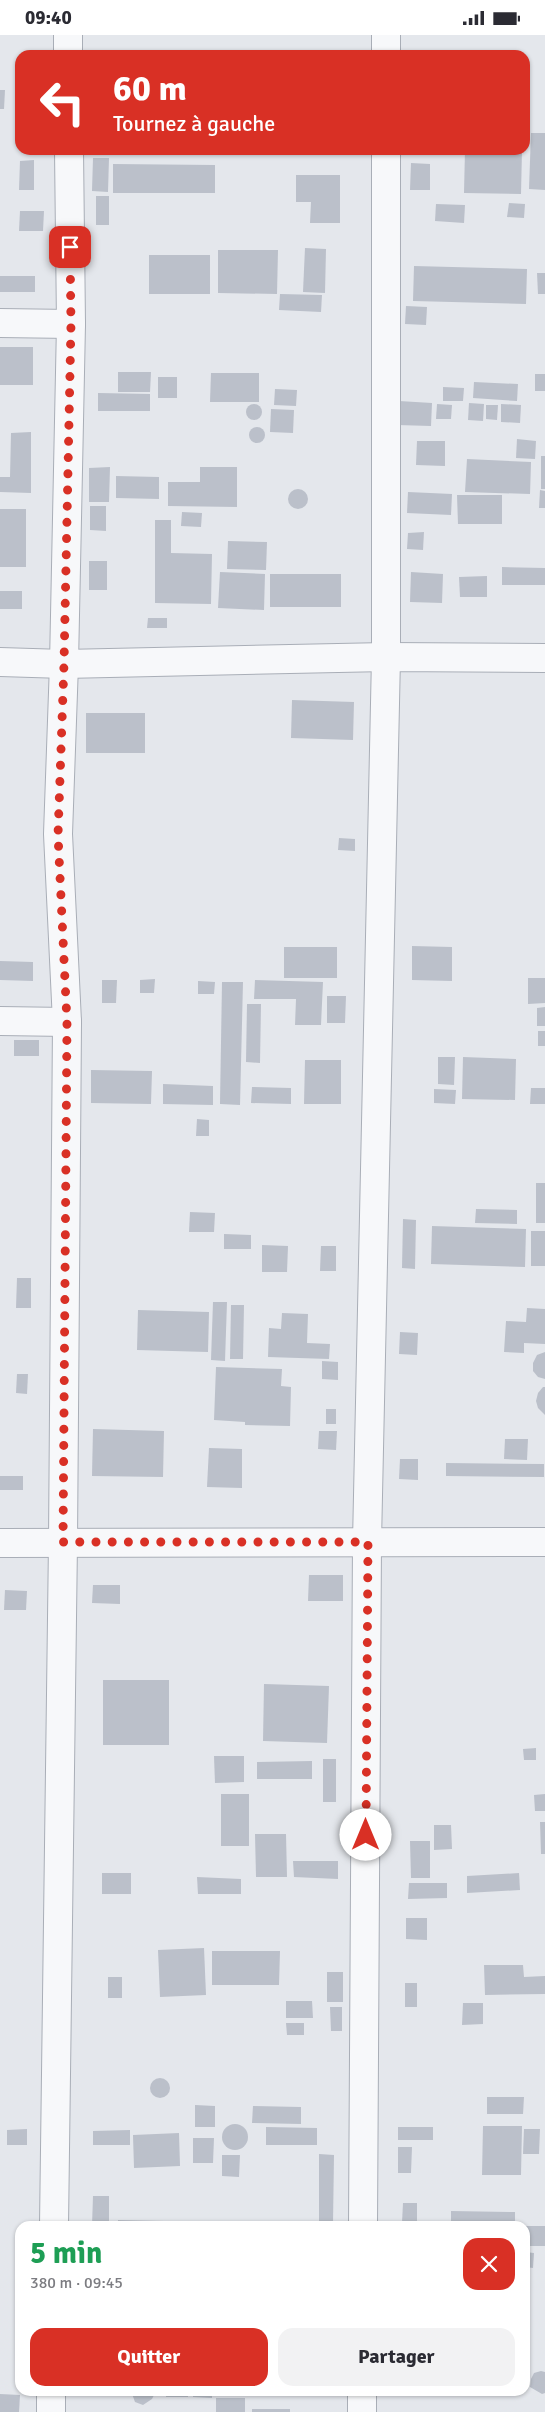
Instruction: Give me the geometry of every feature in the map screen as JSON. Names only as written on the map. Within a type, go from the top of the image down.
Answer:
[{"type":"street","points":[[68,35],[68,50]]},
{"type":"street","points":[[386,35],[386,50]]},
{"type":"street","points":[[54,2221],[63,1542],[67,1022],[58,835],[64,664],[71,324],[69,155]]},
{"type":"street","points":[[363,2221],[368,1542],[386,657],[386,155]]},
{"type":"street","points":[[0,323],[71,324]]},
{"type":"street","points":[[0,662],[64,664],[386,657],[545,658]]},
{"type":"street","points":[[0,1021],[67,1022]]},
{"type":"street","points":[[0,1543],[545,1542]]},
{"type":"street","points":[[51,2396],[51,2412]]},
{"type":"street","points":[[362,2396],[362,2412]]},
{"type":"building","points":[[0,90],[5,90],[4,109],[0,109]]},
{"type":"building","points":[[531,133],[545,133],[545,190],[529,189]]},
{"type":"building","points":[[465,155],[522,155],[521,194],[464,193]]},
{"type":"building","points":[[93,158],[109,158],[108,192],[92,191]]},
{"type":"building","points":[[34,160],[34,190],[19,190],[20,161]]},
{"type":"building","points":[[411,163],[430,164],[430,190],[410,190]]},
{"type":"building","points":[[113,164],[215,165],[215,193],[113,193]]},
{"type":"building","points":[[296,175],[340,175],[340,223],[310,223],[311,202],[296,202]]},
{"type":"building","points":[[96,196],[109,196],[109,225],[96,225]]},
{"type":"building","points":[[509,203],[525,204],[524,218],[507,217]]},
{"type":"building","points":[[436,204],[465,205],[464,223],[435,221]]},
{"type":"building","points":[[20,211],[44,211],[43,231],[19,231]]},
{"type":"building","points":[[305,248],[326,249],[325,293],[303,292]]},
{"type":"building","points":[[218,250],[278,250],[277,294],[218,293]]},
{"type":"building","points":[[149,255],[210,255],[210,294],[149,294]]},
{"type":"building","points":[[414,266],[527,269],[526,304],[413,301]]},
{"type":"building","points":[[537,273],[545,273],[545,294],[538,294]]},
{"type":"building","points":[[0,276],[35,276],[35,292],[0,292]]},
{"type":"building","points":[[280,294],[322,295],[321,312],[279,310]]},
{"type":"building","points":[[406,306],[427,307],[426,325],[405,324]]},
{"type":"building","points":[[0,347],[33,347],[33,385],[0,385]]},
{"type":"building","points":[[118,372],[151,372],[150,392],[118,392]]},
{"type":"building","points":[[211,373],[259,373],[259,402],[210,402]]},
{"type":"building","points":[[535,374],[545,374],[545,391],[535,391]]},
{"type":"building","points":[[158,377],[177,377],[177,398],[158,398]]},
{"type":"building","points":[[474,382],[518,384],[517,401],[473,398]]},
{"type":"building","points":[[443,387],[464,388],[463,401],[443,401]]},
{"type":"building","points":[[275,389],[297,390],[296,406],[274,405]]},
{"type":"building","points":[[98,393],[150,394],[150,411],[98,411]]},
{"type":"building","points":[[399,401],[432,403],[431,426],[397,425]]},
{"type":"building","points":[[469,403],[484,404],[483,421],[468,420]]},
{"type":"building","points":[[254,404],[260,406],[262,412],[260,418],[254,420],[248,418],[246,412],[248,406]]},
{"type":"building","points":[[437,404],[452,405],[451,419],[436,419]]},
{"type":"building","points":[[501,404],[521,405],[520,423],[501,422]]},
{"type":"building","points":[[486,405],[498,405],[497,420],[486,419]]},
{"type":"building","points":[[271,409],[294,410],[293,433],[270,432]]},
{"type":"building","points":[[257,427],[263,429],[265,435],[263,441],[257,443],[251,441],[249,435],[251,429]]},
{"type":"building","points":[[31,432],[31,493],[0,492],[0,477],[10,477],[11,433]]},
{"type":"building","points":[[517,439],[536,441],[535,459],[516,458]]},
{"type":"building","points":[[417,441],[445,441],[445,466],[416,465]]},
{"type":"building","points":[[541,456],[545,456],[545,489],[541,489]]},
{"type":"building","points":[[467,459],[531,462],[530,494],[465,492]]},
{"type":"building","points":[[110,467],[109,502],[89,502],[89,468]]},
{"type":"building","points":[[200,467],[237,467],[237,507],[168,506],[168,482],[200,482]]},
{"type":"building","points":[[116,476],[159,477],[159,499],[116,498]]},
{"type":"building","points":[[298,489],[305,492],[308,499],[305,506],[298,509],[291,506],[288,499],[291,492]]},
{"type":"building","points":[[540,490],[545,491],[545,508],[539,508]]},
{"type":"building","points":[[408,492],[452,494],[451,515],[407,513]]},
{"type":"building","points":[[457,495],[502,495],[502,524],[458,524]]},
{"type":"building","points":[[90,506],[106,506],[106,531],[90,530]]},
{"type":"building","points":[[0,509],[26,509],[26,567],[0,567]]},
{"type":"building","points":[[182,512],[202,513],[201,527],[181,526]]},
{"type":"building","points":[[155,520],[171,520],[171,553],[212,554],[211,604],[155,603]]},
{"type":"building","points":[[424,532],[423,550],[407,549],[408,533]]},
{"type":"building","points":[[228,541],[267,542],[266,570],[227,569]]},
{"type":"building","points":[[89,561],[107,561],[107,590],[89,590]]},
{"type":"building","points":[[502,567],[545,568],[545,585],[502,585]]},
{"type":"building","points":[[220,572],[265,574],[264,610],[218,608]]},
{"type":"building","points":[[411,572],[443,574],[442,603],[410,602]]},
{"type":"building","points":[[270,574],[341,574],[341,607],[270,607]]},
{"type":"building","points":[[487,576],[487,597],[460,597],[459,577]]},
{"type":"building","points":[[0,591],[22,591],[22,609],[0,609]]},
{"type":"building","points":[[148,618],[167,618],[167,628],[147,628]]},
{"type":"building","points":[[292,700],[354,702],[353,740],[291,738]]},
{"type":"building","points":[[86,713],[145,713],[145,753],[86,753]]},
{"type":"building","points":[[339,838],[355,839],[355,851],[338,850]]},
{"type":"building","points":[[412,946],[452,947],[452,981],[412,980]]},
{"type":"building","points":[[284,947],[337,947],[337,978],[284,978]]},
{"type":"building","points":[[0,961],[33,962],[33,981],[0,980]]},
{"type":"building","points":[[528,978],[545,978],[545,1003],[528,1004]]},
{"type":"building","points":[[155,979],[154,993],[140,993],[140,980]]},
{"type":"building","points":[[102,980],[117,980],[116,1003],[102,1003]]},
{"type":"building","points":[[255,980],[323,982],[321,1025],[295,1025],[296,999],[254,999]]},
{"type":"building","points":[[198,981],[215,982],[214,994],[198,994]]},
{"type":"building","points":[[222,982],[243,982],[240,1105],[220,1104]]},
{"type":"building","points":[[327,996],[346,996],[345,1023],[327,1023]]},
{"type":"building","points":[[247,1004],[261,1004],[260,1063],[246,1062]]},
{"type":"building","points":[[545,1007],[545,1026],[537,1026],[537,1008]]},
{"type":"building","points":[[538,1031],[545,1031],[545,1046],[538,1046]]},
{"type":"building","points":[[14,1040],[39,1040],[39,1056],[14,1056]]},
{"type":"building","points":[[438,1057],[455,1057],[454,1085],[438,1084]]},
{"type":"building","points":[[463,1057],[516,1059],[515,1100],[462,1099]]},
{"type":"building","points":[[305,1060],[341,1060],[341,1104],[304,1104]]},
{"type":"building","points":[[91,1070],[152,1071],[151,1104],[91,1103]]},
{"type":"building","points":[[163,1084],[213,1086],[213,1105],[163,1104]]},
{"type":"building","points":[[252,1087],[291,1088],[291,1104],[251,1103]]},
{"type":"building","points":[[531,1088],[545,1088],[545,1104],[530,1104]]},
{"type":"building","points":[[434,1089],[456,1090],[455,1104],[434,1103]]},
{"type":"building","points":[[197,1119],[209,1120],[209,1136],[196,1136]]},
{"type":"building","points":[[536,1183],[545,1183],[545,1223],[536,1223]]},
{"type":"building","points":[[476,1209],[517,1210],[517,1224],[475,1223]]},
{"type":"building","points":[[190,1212],[215,1213],[214,1232],[189,1232]]},
{"type":"building","points":[[403,1219],[416,1220],[415,1269],[402,1268]]},
{"type":"building","points":[[432,1226],[526,1229],[525,1267],[431,1264]]},
{"type":"building","points":[[531,1231],[545,1231],[545,1266],[531,1266]]},
{"type":"building","points":[[224,1234],[251,1235],[251,1249],[224,1249]]},
{"type":"building","points":[[262,1245],[288,1246],[287,1272],[262,1272]]},
{"type":"building","points":[[321,1246],[336,1246],[336,1271],[320,1271]]},
{"type":"building","points":[[17,1278],[31,1278],[31,1308],[16,1308]]},
{"type":"building","points":[[213,1302],[227,1302],[225,1361],[211,1360]]},
{"type":"building","points":[[231,1305],[244,1305],[243,1359],[230,1359]]},
{"type":"building","points":[[527,1308],[545,1309],[545,1344],[524,1343],[524,1353],[504,1352],[506,1321],[526,1322]]},
{"type":"building","points":[[138,1310],[209,1312],[208,1352],[137,1350]]},
{"type":"building","points":[[282,1313],[308,1314],[307,1343],[330,1344],[329,1359],[268,1357],[269,1328],[281,1329]]},
{"type":"building","points":[[400,1332],[418,1333],[417,1355],[399,1354]]},
{"type":"building","points":[[545,1352],[545,1379],[538,1377],[533,1371],[533,1363],[537,1355]]},
{"type":"building","points":[[322,1361],[338,1362],[338,1380],[322,1379]]},
{"type":"building","points":[[216,1367],[282,1369],[281,1386],[291,1387],[290,1426],[245,1425],[245,1422],[214,1420]]},
{"type":"building","points":[[17,1374],[28,1374],[27,1394],[16,1393]]},
{"type":"building","points":[[545,1387],[545,1415],[538,1408],[536,1401],[538,1393]]},
{"type":"building","points":[[326,1409],[336,1409],[336,1424],[326,1424]]},
{"type":"building","points":[[93,1429],[164,1431],[163,1477],[92,1476]]},
{"type":"building","points":[[319,1431],[337,1431],[336,1450],[318,1449]]},
{"type":"building","points":[[505,1439],[528,1439],[527,1460],[504,1459]]},
{"type":"building","points":[[209,1448],[242,1449],[242,1488],[207,1487]]},
{"type":"building","points":[[400,1459],[418,1459],[418,1480],[399,1479]]},
{"type":"building","points":[[446,1463],[544,1464],[544,1477],[446,1476]]},
{"type":"building","points":[[0,1476],[23,1476],[23,1490],[0,1490]]},
{"type":"building","points":[[309,1575],[343,1575],[343,1601],[308,1601]]},
{"type":"building","points":[[93,1585],[120,1585],[120,1604],[92,1603]]},
{"type":"building","points":[[5,1590],[27,1591],[26,1610],[4,1610]]},
{"type":"building","points":[[103,1680],[169,1680],[169,1745],[103,1745]]},
{"type":"building","points":[[264,1684],[329,1686],[327,1743],[263,1741]]},
{"type":"building","points":[[536,1748],[536,1760],[524,1760],[523,1749]]},
{"type":"building","points":[[214,1756],[244,1756],[244,1782],[215,1783]]},
{"type":"building","points":[[323,1759],[336,1759],[336,1802],[323,1802]]},
{"type":"building","points":[[312,1761],[312,1779],[257,1779],[257,1762]]},
{"type":"building","points":[[221,1794],[249,1794],[249,1846],[221,1846]]},
{"type":"building","points":[[545,1794],[545,1811],[535,1811],[534,1795]]},
{"type":"building","points":[[540,1822],[545,1822],[545,1854],[541,1854]]},
{"type":"building","points":[[434,1825],[451,1825],[452,1849],[434,1850]]},
{"type":"building","points":[[255,1834],[286,1834],[287,1877],[256,1877]]},
{"type":"building","points":[[410,1841],[430,1841],[430,1878],[411,1878]]},
{"type":"building","points":[[293,1861],[338,1861],[338,1879],[294,1877]]},
{"type":"building","points":[[102,1873],[131,1873],[131,1894],[102,1894]]},
{"type":"building","points":[[519,1873],[520,1890],[467,1893],[467,1876]]},
{"type":"building","points":[[197,1877],[241,1879],[241,1894],[198,1894]]},
{"type":"building","points":[[409,1883],[447,1883],[447,1898],[408,1899]]},
{"type":"building","points":[[406,1918],[427,1918],[427,1940],[406,1939]]},
{"type":"building","points":[[204,1948],[206,1995],[160,1997],[158,1950]]},
{"type":"building","points":[[212,1951],[280,1951],[279,1985],[212,1985]]},
{"type":"building","points":[[484,1965],[523,1965],[524,1977],[545,1976],[545,1994],[485,1995]]},
{"type":"building","points":[[327,1972],[343,1972],[343,2002],[327,2002]]},
{"type":"building","points":[[108,1977],[122,1977],[122,1998],[108,1998]]},
{"type":"building","points":[[405,1983],[417,1983],[417,2007],[405,2007]]},
{"type":"building","points":[[286,2001],[312,2001],[313,2018],[286,2018]]},
{"type":"building","points":[[463,2003],[483,2003],[483,2024],[462,2025]]},
{"type":"building","points":[[330,2007],[342,2007],[342,2031],[331,2031]]},
{"type":"building","points":[[286,2023],[304,2023],[304,2035],[287,2035]]},
{"type":"building","points":[[160,2078],[167,2081],[170,2088],[167,2095],[160,2098],[153,2095],[150,2088],[153,2081]]},
{"type":"building","points":[[487,2097],[524,2097],[523,2114],[487,2114]]},
{"type":"building","points":[[195,2105],[215,2106],[215,2127],[195,2127]]},
{"type":"building","points":[[253,2106],[301,2107],[301,2124],[252,2123]]},
{"type":"building","points":[[235,2124],[244,2128],[248,2137],[244,2146],[235,2150],[226,2146],[222,2137],[226,2128]]},
{"type":"building","points":[[483,2126],[522,2126],[521,2175],[482,2175]]},
{"type":"building","points":[[266,2127],[317,2128],[317,2145],[266,2145]]},
{"type":"building","points":[[398,2127],[433,2127],[433,2140],[398,2140]]},
{"type":"building","points":[[27,2129],[27,2145],[7,2145],[7,2130]]},
{"type":"building","points":[[524,2129],[540,2129],[539,2154],[523,2154]]},
{"type":"building","points":[[130,2130],[130,2145],[93,2145],[93,2131]]},
{"type":"building","points":[[179,2133],[180,2166],[134,2168],[133,2135]]},
{"type":"building","points":[[193,2138],[214,2138],[213,2163],[193,2163]]},
{"type":"building","points":[[398,2147],[412,2147],[411,2173],[398,2173]]},
{"type":"building","points":[[319,2154],[334,2155],[333,2221],[319,2221]]},
{"type":"building","points":[[222,2155],[240,2155],[239,2177],[222,2176]]},
{"type":"building","points":[[93,2196],[109,2196],[109,2221],[92,2221]]},
{"type":"building","points":[[403,2203],[417,2203],[417,2221],[402,2221]]},
{"type":"building","points":[[451,2211],[515,2212],[515,2221],[451,2221]]},
{"type":"building","points":[[118,2220],[164,2221],[118,2221]]},
{"type":"building","points":[[530,2226],[545,2226],[545,2246],[530,2246]]},
{"type":"building","points":[[530,2253],[534,2253],[533,2268],[530,2268]]},
{"type":"building","points":[[545,2372],[545,2393],[542,2394],[530,2387],[534,2373]]},
{"type":"building","points":[[0,2394],[20,2396],[19,2412],[0,2412]]},
{"type":"building","points":[[133,2396],[154,2396],[143,2405],[135,2402]]},
{"type":"building","points":[[166,2396],[188,2396],[188,2397]]},
{"type":"building","points":[[212,2396],[212,2398],[193,2397]]},
{"type":"building","points":[[216,2398],[245,2398],[245,2412],[216,2412]]},
{"type":"building","points":[[252,2409],[290,2409],[290,2412],[252,2412]]},
{"type":"route","points":[[70,247],[71,324],[64,664],[58,835],[67,1022],[63,1542],[368,1542],[366,1835]]}]
